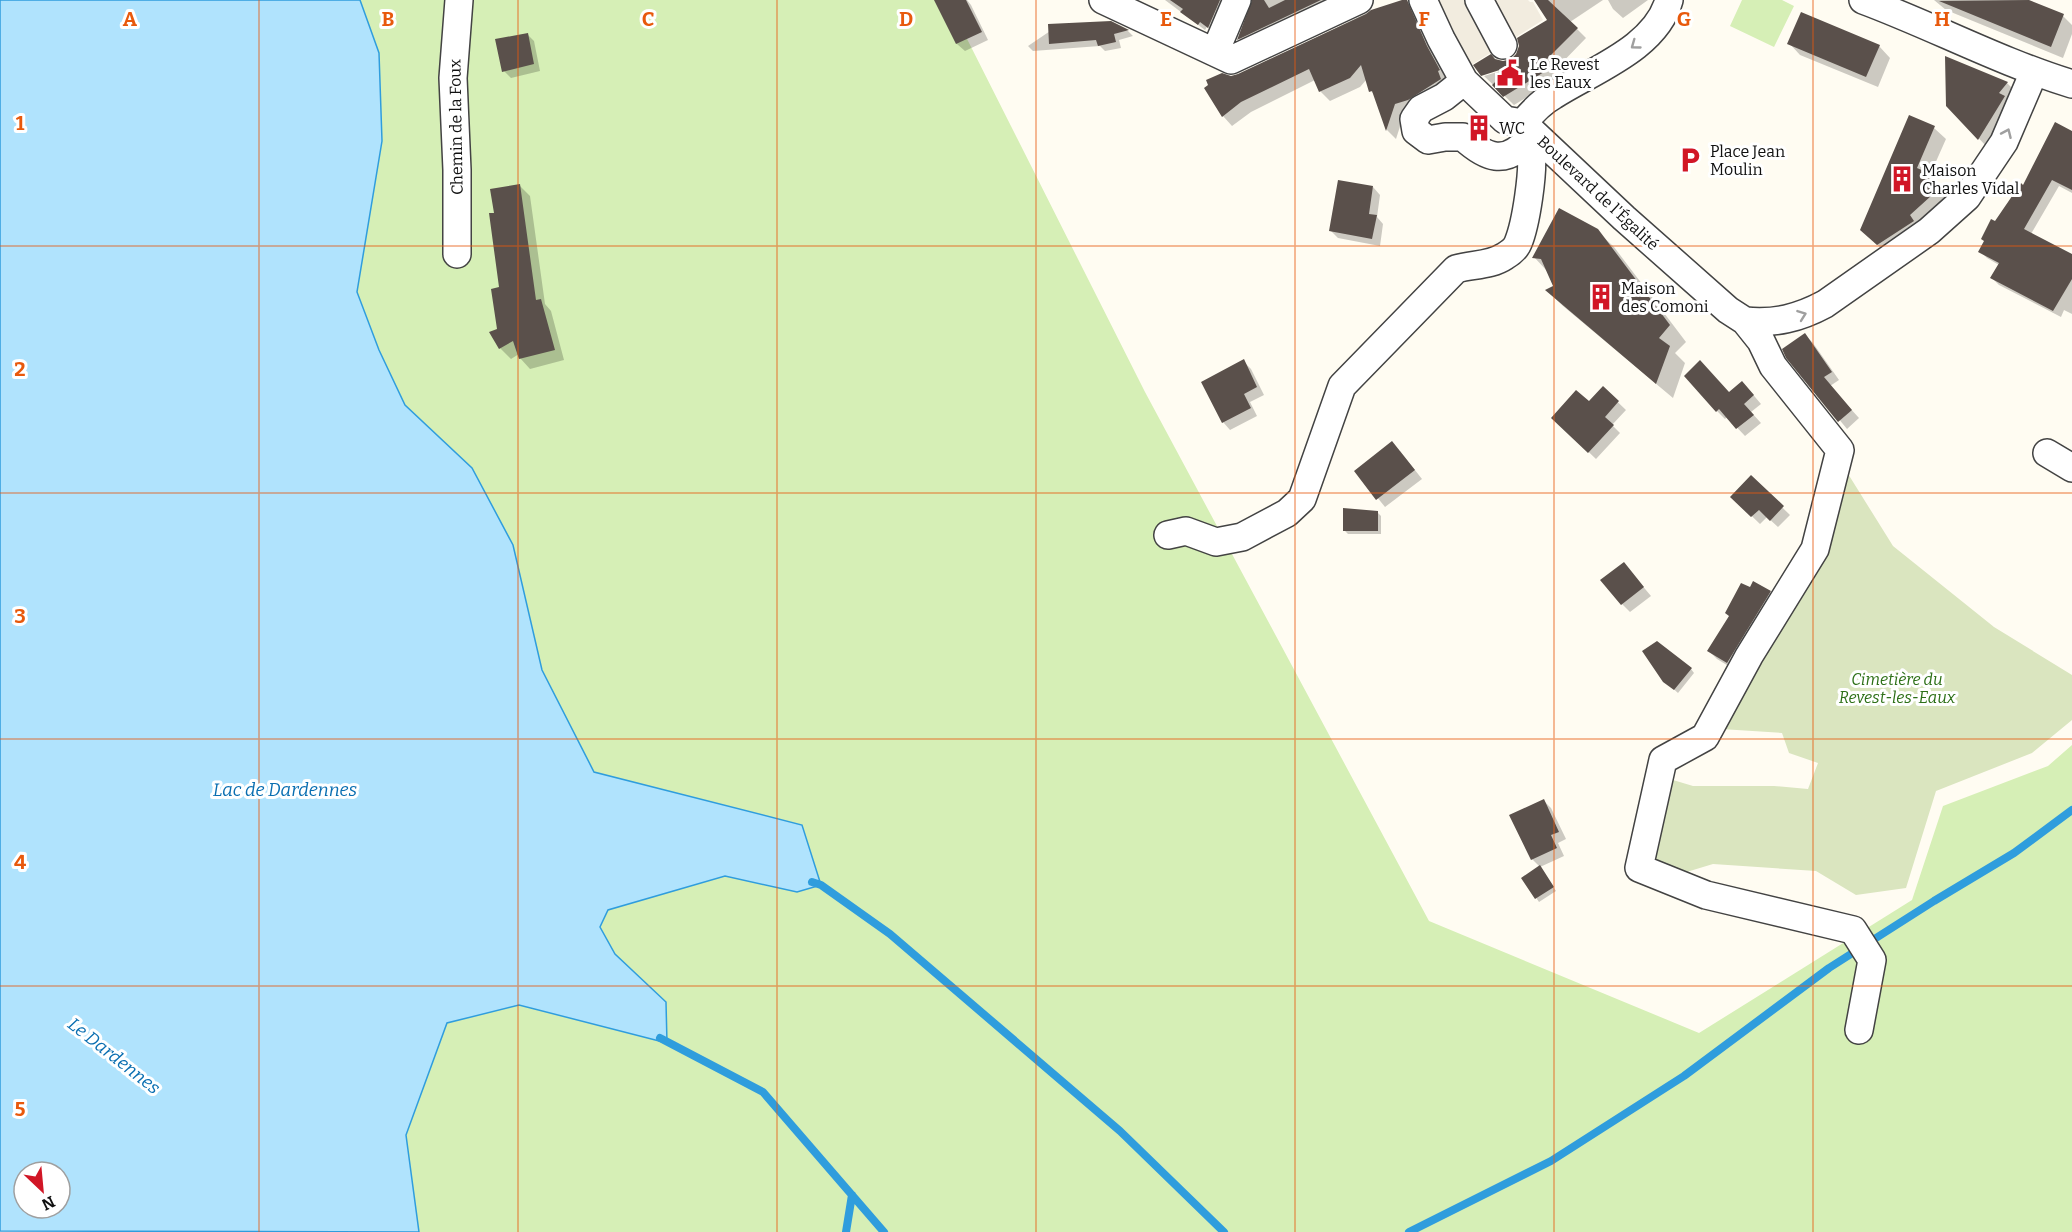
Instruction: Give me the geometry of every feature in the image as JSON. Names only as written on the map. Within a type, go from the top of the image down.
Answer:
[{"type":"street","name":"Chemin de la Foux","points":[[457,254],[457,170],[453,78],[459,0]]},
{"type":"street","points":[[1103,0],[1223,56],[1331,6],[1359,0]]},
{"type":"street","name":"Boulevard de l'Égalité","points":[[1423,0],[1464,81],[1505,120],[1526,132],[1728,310],[1745,321],[1761,341],[1773,366],[1840,450],[1815,549],[1749,656],[1705,737],[1663,760],[1639,868],[1707,896],[1853,930],[1872,960],[1859,1030]]},
{"type":"street","points":[[1479,0],[1503,45]]},
{"type":"street","points":[[1464,81],[1444,97],[1422,109],[1414,119],[1416,131],[1428,140],[1463,137],[1479,152],[1494,156],[1508,155],[1518,151],[1536,108],[1552,95],[1643,40],[1660,24],[1670,0]]},
{"type":"street","points":[[1863,0],[1904,15],[2034,72],[2072,84]]},
{"type":"street","points":[[1223,56],[1235,6]]},
{"type":"street","points":[[1745,321],[1761,323],[1787,320],[1809,313],[1929,231],[1967,197],[1983,174],[2004,142],[2034,72]]},
{"type":"street","points":[[1168,535],[1186,531],[1216,542],[1242,537],[1287,513],[1302,500],[1341,386],[1456,269],[1491,264],[1507,255],[1518,245],[1524,224],[1531,169],[1531,151],[1526,132]]},
{"type":"street","points":[[2047,453],[2072,468]]},
{"type":"green space","points":[[360,0],[939,0],[961,27],[1145,392],[1429,921],[1699,1033],[1912,900],[1943,806],[2048,766],[2072,745],[2072,1232],[419,1232],[406,1135],[447,1023],[519,1005],[667,1043],[666,1002],[615,954],[600,927],[608,910],[725,876],[797,892],[821,885],[802,825],[594,772],[542,670],[513,545],[472,468],[405,405],[379,350],[357,292],[382,141],[379,53]]},
{"type":"green space","points":[[1742,0],[1782,0],[1794,6],[1774,47],[1730,26]]},
{"type":"green space","name":"Cimetière du Revest-les-Eaux","points":[[1845,469],[1893,546],[1994,627],[2072,675],[2072,720],[2032,753],[1936,791],[1906,888],[1856,895],[1816,871],[1713,864],[1680,874],[1652,861],[1663,777],[1693,786],[1774,786],[1808,789],[1818,763],[1789,753],[1782,733],[1721,729]]},
{"type":"shaded area","points":[[1433,0],[1528,0],[1533,2],[1543,20],[1468,67]]},
{"type":"water","name":"Lac de Dardennes","points":[[0,0],[360,0],[379,53],[382,141],[357,292],[379,350],[405,405],[472,468],[513,545],[542,670],[594,772],[802,825],[821,885],[797,892],[725,876],[608,910],[600,927],[615,954],[666,1002],[667,1043],[519,1005],[447,1023],[406,1135],[419,1232],[0,1231]]},
{"type":"building","points":[[934,0],[966,0],[982,32],[956,44]]},
{"type":"building","points":[[1170,0],[1220,0],[1208,28],[1200,22],[1198,25],[1180,12],[1183,9]]},
{"type":"building","points":[[1252,0],[1264,0],[1269,8],[1285,0],[1321,0],[1237,40]]},
{"type":"building","points":[[1407,0],[1440,70],[1438,71],[1441,79],[1408,100],[1395,104],[1386,131],[1372,91],[1369,92],[1361,65],[1350,78],[1319,92],[1309,69],[1241,102],[1222,117],[1204,88],[1208,85],[1206,80],[1222,73],[1231,76],[1238,74],[1371,10]]},
{"type":"building","points":[[1534,0],[1548,0],[1578,28],[1544,62],[1549,69],[1503,97],[1492,85],[1512,66],[1481,76],[1473,65],[1491,54],[1495,59],[1503,61],[1511,59],[1516,54],[1519,46],[1517,38],[1547,20]]},
{"type":"building","points":[[2029,0],[2064,14],[2051,47],[1939,1]]},
{"type":"building","points":[[1801,12],[1880,45],[1866,77],[1787,44]]},
{"type":"building","points":[[1111,21],[1129,30],[1114,34],[1116,42],[1098,46],[1096,40],[1049,44],[1048,24]]},
{"type":"building","points":[[528,33],[534,64],[502,72],[495,39]]},
{"type":"building","points":[[1945,56],[2008,82],[1999,93],[2005,96],[1978,140],[1946,106]]},
{"type":"building","name":"Maison Charles Vidal","points":[[1909,115],[1935,126],[1917,168],[1931,174],[1928,181],[1936,184],[1931,196],[1910,215],[1914,221],[1877,245],[1860,230]]},
{"type":"building","points":[[2055,122],[2072,131],[2072,190],[2052,180],[2024,229],[2072,254],[2072,279],[2053,311],[1990,278],[1999,263],[1978,252],[1984,241],[1981,239],[1991,219],[1995,221],[2021,183],[2023,185]]},
{"type":"building","points":[[1338,180],[1373,186],[1369,214],[1377,215],[1372,239],[1329,231]]},
{"type":"building","points":[[520,184],[536,300],[541,299],[555,350],[519,359],[513,341],[499,349],[489,332],[497,329],[491,289],[499,287],[489,213],[494,213],[490,189]]},
{"type":"building","name":"Maison des Comoni","points":[[1559,208],[1598,229],[1670,325],[1659,338],[1670,346],[1656,384],[1545,290],[1553,286],[1541,259],[1532,258]]},
{"type":"building","points":[[1805,333],[1832,372],[1824,377],[1852,410],[1838,422],[1786,358],[1782,349]]},
{"type":"building","points":[[1244,359],[1257,387],[1244,394],[1251,408],[1222,423],[1201,382]]},
{"type":"building","points":[[1700,360],[1729,392],[1742,381],[1754,395],[1744,404],[1754,415],[1736,429],[1719,409],[1716,412],[1684,376]]},
{"type":"building","points":[[1603,386],[1619,401],[1605,417],[1614,425],[1588,453],[1551,418],[1576,390],[1589,401]]},
{"type":"building","points":[[1392,441],[1415,470],[1376,500],[1354,471]]},
{"type":"building","points":[[1751,475],[1784,506],[1770,521],[1759,510],[1751,517],[1730,497]]},
{"type":"building","points":[[1343,508],[1378,511],[1378,531],[1343,531]]},
{"type":"building","points":[[1624,562],[1644,587],[1621,605],[1600,580]]},
{"type":"building","points":[[1753,581],[1771,591],[1727,663],[1707,651],[1729,616],[1725,613],[1741,583],[1750,587]]},
{"type":"building","points":[[1657,641],[1692,668],[1674,690],[1663,682],[1642,651]]},
{"type":"building","points":[[1544,799],[1559,832],[1551,835],[1557,848],[1531,860],[1509,815]]},
{"type":"building","points":[[1540,865],[1554,887],[1535,899],[1521,878]]},
{"type":"waterway","points":[[1409,1232],[1551,1161],[1684,1076],[1829,968],[2014,853],[2072,810]]},
{"type":"waterway","points":[[812,882],[821,885],[890,934],[1120,1131],[1224,1232]]},
{"type":"waterway","points":[[660,1038],[763,1092],[884,1232]]},
{"type":"waterway","points":[[846,1232],[852,1195]]},
{"type":"place","name":"Le Revest les Eaux","points":[[1510,73]]},
{"type":"place","name":"WC","points":[[1479,128]]},
{"type":"place","name":"Place Jean Moulin","points":[[1690,160]]},
{"type":"place","name":"Maison Charles Vidal","points":[[1902,179]]},
{"type":"place","name":"Maison des Comoni","points":[[1601,297]]},
{"type":"water label","name":"Le Dardennes","points":[[114,1056]]}]
